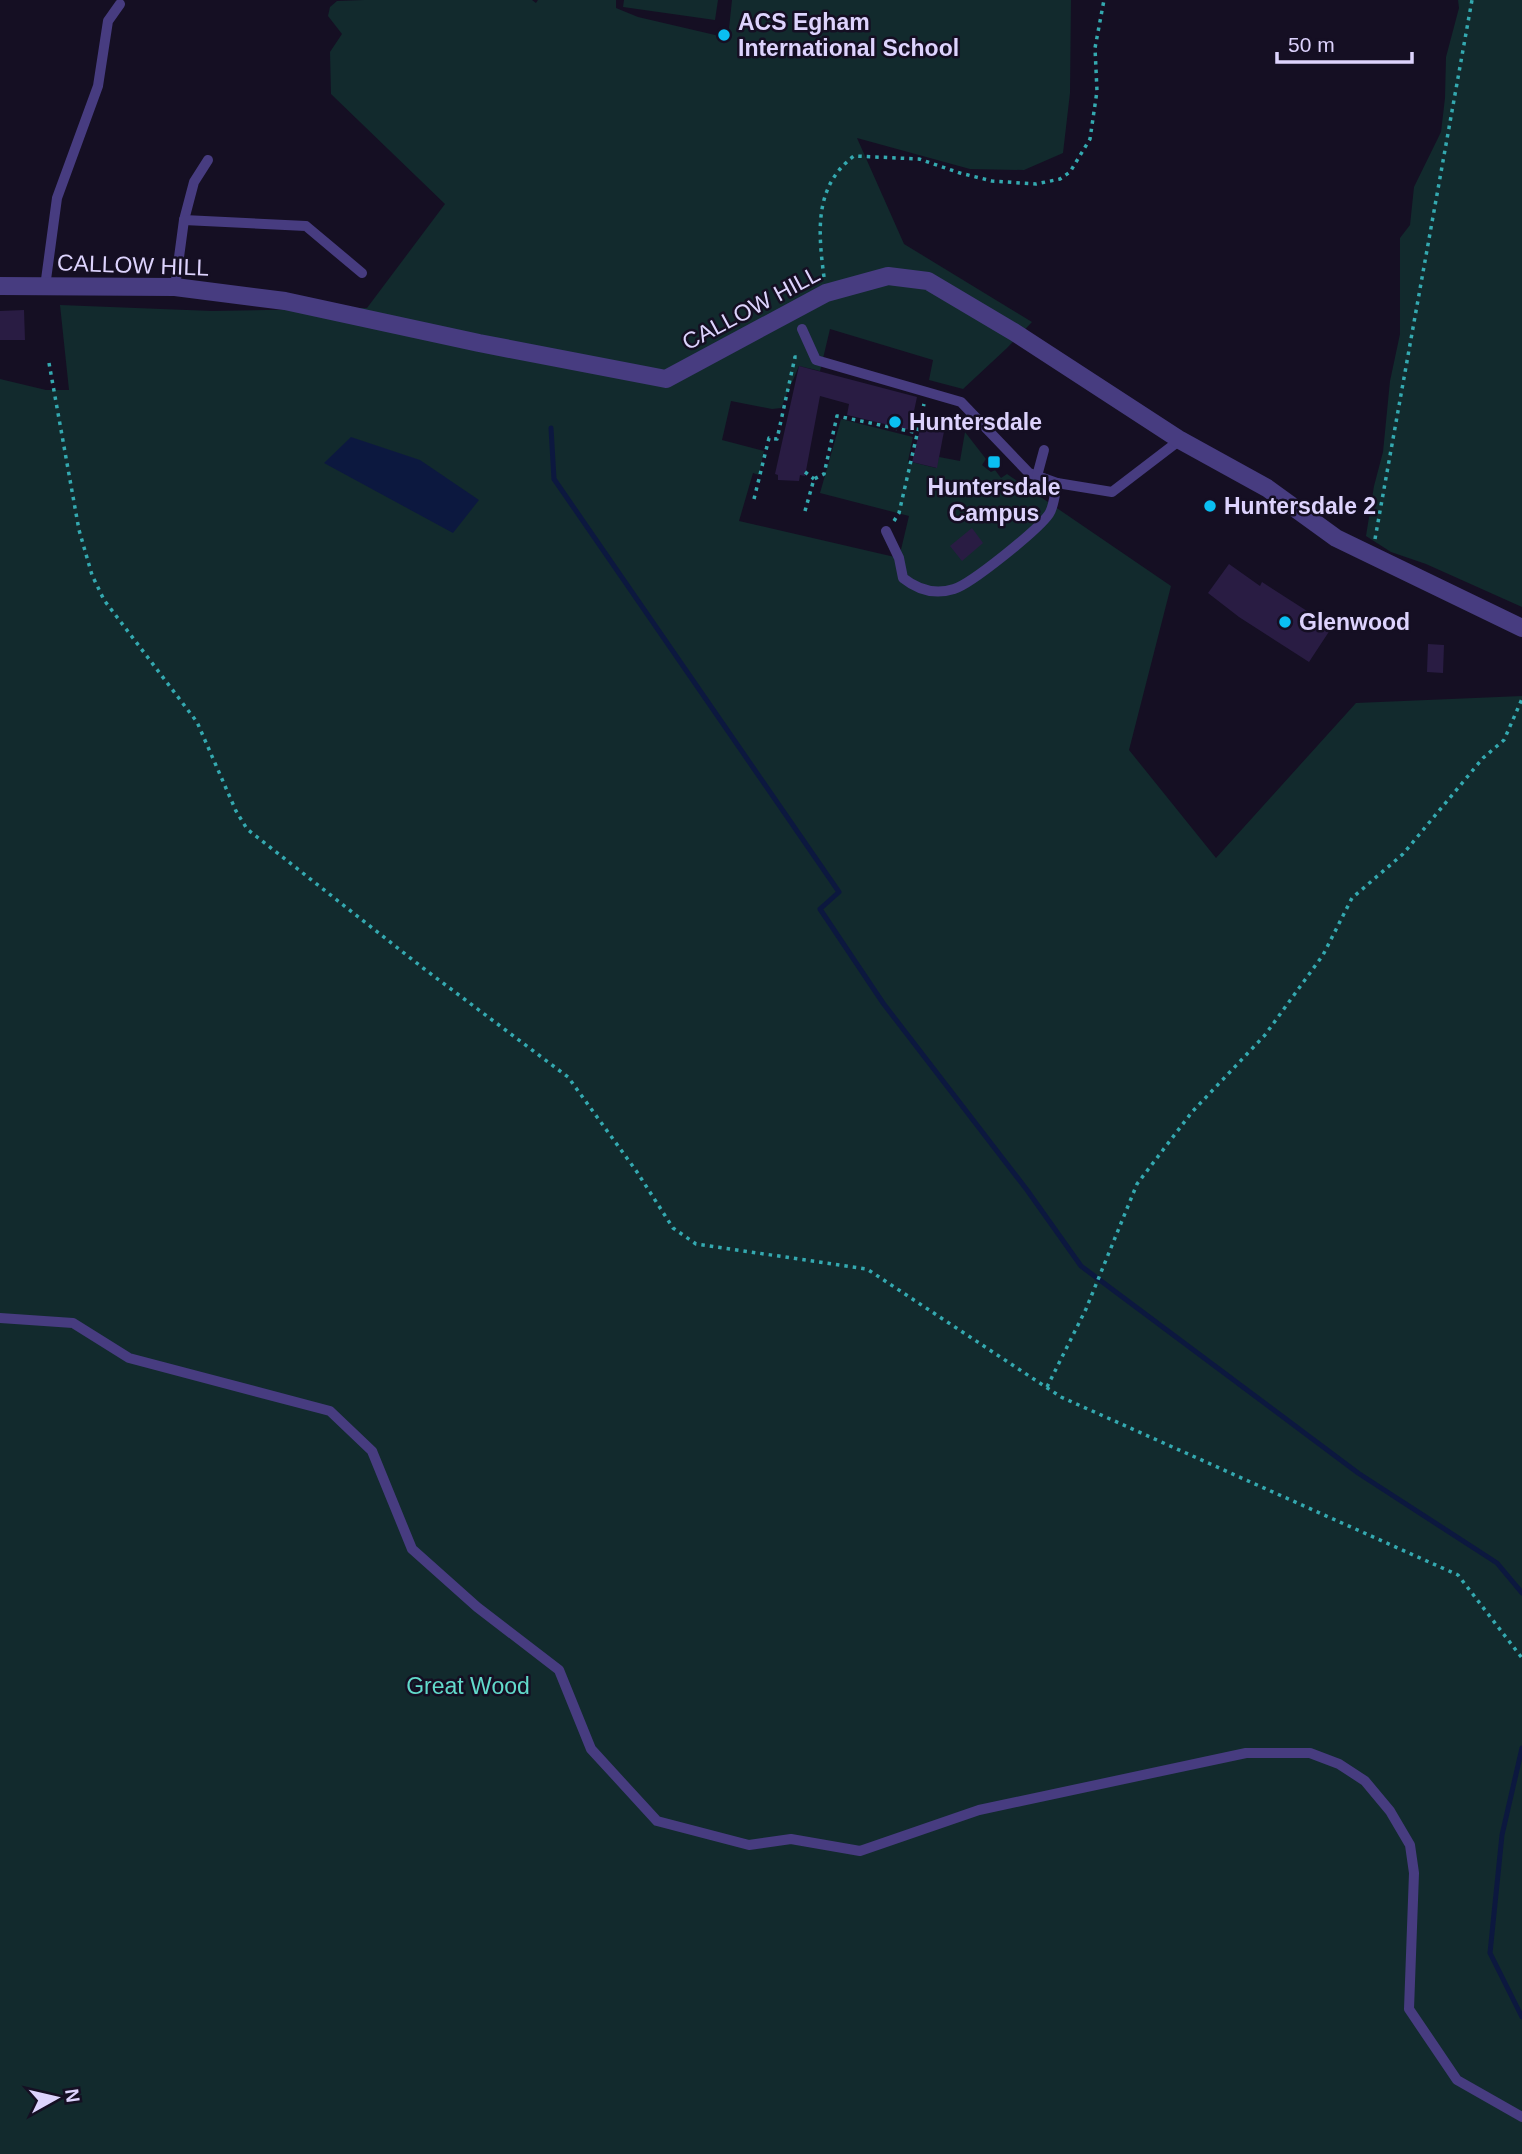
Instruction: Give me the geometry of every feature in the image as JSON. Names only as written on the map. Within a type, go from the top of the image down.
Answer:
[{"type":"street","name":"CALLOW HILL","points":[[0,286],[175,287],[285,301],[666,379],[826,293],[888,276],[928,281],[1014,332],[1180,440],[1267,488],[1336,538],[1522,628]]},
{"type":"lane","points":[[45,287],[57,198],[98,86],[108,21],[120,4]]},
{"type":"lane","points":[[175,287],[184,220],[194,182],[208,160]]},
{"type":"lane","points":[[184,220],[306,226],[362,273]]},
{"type":"lane","points":[[802,329],[816,360],[974,407],[1029,473],[1057,483],[1112,492],[1180,440]]},
{"type":"lane","points":[[1037,476],[1044,450]]},
{"type":"lane","points":[[886,531],[899,558],[903,579],[915,588],[925,590],[938,592],[956,589],[1016,545],[1050,513],[1057,483]]},
{"type":"lane","points":[[0,1318],[73,1323],[129,1358],[330,1411],[372,1451],[412,1549],[477,1607],[559,1670],[591,1749],[657,1821],[749,1845],[791,1839],[860,1852],[979,1810],[1246,1753],[1310,1753],[1339,1764],[1365,1781],[1390,1811],[1410,1845],[1414,1873],[1409,2009],[1457,2080],[1522,2117]]},
{"type":"path","points":[[826,293],[819,242],[822,211],[830,181],[840,166],[854,156],[919,159],[992,181],[1023,184],[1049,183],[1070,172],[1090,139],[1097,91],[1095,48],[1104,0]]},
{"type":"path","points":[[1372,555],[1472,0]]},
{"type":"path","points":[[754,499],[769,438],[776,439],[795,357],[816,360]]},
{"type":"path","points":[[49,363],[79,530],[92,575],[104,600],[197,722],[236,811],[247,829],[412,960],[568,1077],[637,1172],[673,1228],[696,1244],[867,1269],[1061,1397],[1458,1575],[1522,1658]]},
{"type":"path","points":[[886,531],[900,513],[927,391]]},
{"type":"path","points":[[804,511],[814,479],[824,474],[837,416],[918,433]]},
{"type":"path","points":[[805,472],[814,479]]},
{"type":"path","points":[[1047,1387],[1086,1309],[1137,1184],[1192,1112],[1265,1034],[1323,956],[1352,898],[1403,854],[1483,758],[1504,740],[1522,699]]},
{"type":"green space","name":"Great Wood","points":[[532,0],[536,3],[538,0],[616,0],[616,8],[638,17],[728,38],[732,0],[1071,0],[1070,93],[1063,153],[1024,170],[970,169],[857,138],[904,244],[1032,322],[963,389],[929,380],[933,360],[830,329],[820,371],[799,366],[781,408],[772,409],[731,401],[722,440],[764,451],[759,475],[753,473],[739,521],[899,558],[909,516],[820,493],[841,419],[913,437],[908,461],[936,468],[939,457],[960,461],[965,432],[986,459],[982,465],[991,472],[995,470],[1001,478],[1007,474],[1171,586],[1129,750],[1216,858],[1356,703],[1522,696],[1522,2154],[0,2154],[0,379],[46,390],[69,390],[60,305],[212,311],[367,308],[445,204],[331,94],[330,52],[342,34],[328,16],[330,7],[337,1]]},
{"type":"green space","points":[[624,0],[718,0],[715,20],[623,7]]},
{"type":"green space","points":[[1458,0],[1522,0],[1522,607],[1426,564],[1391,552],[1366,536],[1383,452],[1390,381],[1400,334],[1400,238],[1410,225],[1414,187],[1441,132],[1446,57],[1459,8]]},
{"type":"water","points":[[351,437],[420,460],[479,500],[453,533],[324,463]]},
{"type":"building","points":[[24,310],[25,340],[0,340],[0,311]]},
{"type":"building","name":"Huntersdale","points":[[799,366],[917,397],[910,430],[847,415],[849,404],[820,396],[805,476],[800,475],[799,481],[778,480],[778,475],[775,474]]},
{"type":"building","points":[[922,421],[945,426],[937,468],[912,462]]},
{"type":"building","points":[[972,528],[983,543],[962,561],[950,546]]},
{"type":"building","name":"Glenwood","points":[[1229,564],[1260,586],[1262,582],[1332,627],[1309,662],[1239,617],[1208,593]]},
{"type":"building","points":[[1428,644],[1444,645],[1443,673],[1427,672]]},
{"type":"waterway","points":[[551,428],[554,479],[839,892],[820,909],[883,1003],[1027,1190],[1081,1266],[1358,1473],[1497,1563],[1522,1593]]},
{"type":"waterway","points":[[1522,1748],[1502,1835],[1490,1953],[1522,2017]]},
{"type":"place","name":"ACS Egham International School","points":[[724,35]]},
{"type":"place","name":"Huntersdale","points":[[895,422]]},
{"type":"place","name":"Huntersdale Campus","points":[[994,462]]},
{"type":"place","name":"Huntersdale 2","points":[[1210,506]]},
{"type":"place","name":"Glenwood","points":[[1285,622]]}]
